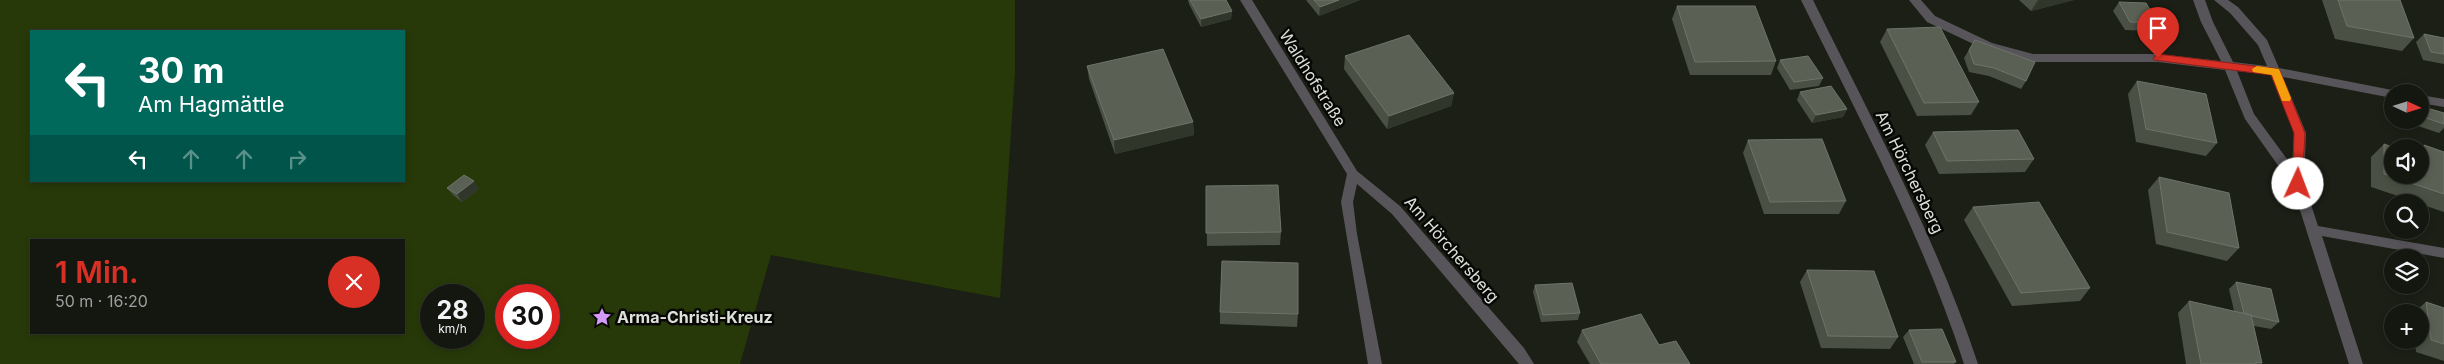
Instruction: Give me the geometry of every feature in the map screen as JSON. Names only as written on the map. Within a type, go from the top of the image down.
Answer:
[{"type":"street","name":"Waldhofstraße","points":[[1246,0],[1353,174]]},
{"type":"street","name":"Am Hörchersberg","points":[[1807,0],[1919,227],[1961,331],[1971,364]]},
{"type":"street","points":[[1914,0],[1931,19],[1988,46],[2033,58],[2158,58],[2276,72],[2384,92]]},
{"type":"street","points":[[2199,0],[2207,22],[2230,67],[2249,116],[2298,184],[2356,364]]},
{"type":"street","points":[[2220,0],[2234,10],[2263,44],[2276,72],[2300,133],[2298,184]]},
{"type":"street","points":[[2429,100],[2444,103]]},
{"type":"street","points":[[1353,174],[1347,202],[1375,364]]},
{"type":"street","name":"Am Hörchersberg","points":[[1353,174],[1396,210],[1519,352],[1527,364]]},
{"type":"street","points":[[2314,230],[2444,253]]},
{"type":"green space","points":[[0,0],[1015,0],[1015,73],[1000,298],[771,255],[740,364],[0,364]]},
{"type":"building","points":[[1190,0],[1226,0],[1232,11],[1201,19]]},
{"type":"building","points":[[1314,0],[1339,0],[1320,7]]},
{"type":"building","points":[[2338,0],[2400,0],[2414,38],[2347,26]]},
{"type":"building","points":[[2119,2],[2146,3],[2158,23],[2130,22]]},
{"type":"building","points":[[1677,6],[1755,6],[1776,61],[1695,62]]},
{"type":"building","points":[[1940,27],[1979,102],[1924,103],[1887,29]]},
{"type":"building","points":[[2424,34],[2444,38],[2444,54],[2431,52]]},
{"type":"building","points":[[1409,35],[1454,93],[1389,116],[1345,56]]},
{"type":"building","points":[[1975,40],[2035,62],[2026,81],[1994,68],[1974,64],[1969,50]]},
{"type":"building","points":[[1163,49],[1193,122],[1114,140],[1087,66]]},
{"type":"building","points":[[1808,56],[1823,78],[1794,82],[1780,60]]},
{"type":"building","points":[[2137,81],[2206,94],[2217,143],[2146,129]]},
{"type":"building","points":[[1831,86],[1847,109],[1816,115],[1800,92]]},
{"type":"building","points":[[2429,109],[2444,113],[2444,124],[2429,119]]},
{"type":"building","points":[[2018,130],[2034,159],[1947,161],[1933,132]]},
{"type":"building","points":[[1822,139],[1846,201],[1770,202],[1748,140]]},
{"type":"building","points":[[2429,147],[2444,152],[2444,194],[2414,184],[2429,184]]},
{"type":"building","points":[[464,175],[474,181],[457,194],[447,188]]},
{"type":"building","points":[[2159,177],[2229,193],[2239,248],[2167,232]]},
{"type":"building","points":[[1278,185],[1281,232],[1206,233],[1206,186]]},
{"type":"building","points":[[2039,202],[2090,288],[2021,293],[1973,207]]},
{"type":"building","points":[[1222,261],[1298,263],[1298,314],[1220,312]]},
{"type":"building","points":[[1807,270],[1874,271],[1898,337],[1828,336]]},
{"type":"building","points":[[2236,282],[2271,289],[2279,322],[2244,313]]},
{"type":"building","points":[[1572,283],[1580,313],[1543,315],[1535,285]]},
{"type":"building","points":[[2189,301],[2251,315],[2262,363],[2201,364]]},
{"type":"building","points":[[2426,302],[2444,308],[2444,344],[2431,340],[2429,304],[2426,304]]},
{"type":"building","points":[[1641,314],[1659,345],[1676,341],[1690,364],[1601,364],[1582,330]]},
{"type":"building","points":[[1942,329],[1956,362],[1922,362],[1909,330]]},
{"type":"slow traffic","points":[[2257,69],[2276,72],[2286,98]]},
{"type":"place","name":"Arma-Christi-Kreuz","points":[[602,317]]},
{"type":"route","points":[[2158,58],[2276,72],[2300,133],[2298,184]]}]
